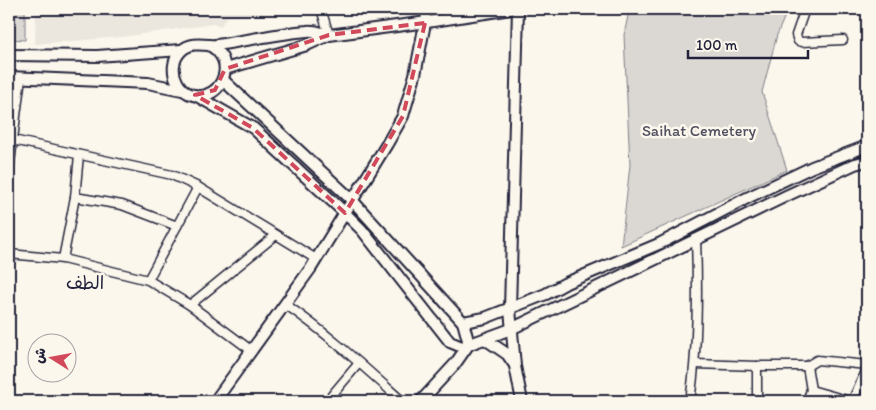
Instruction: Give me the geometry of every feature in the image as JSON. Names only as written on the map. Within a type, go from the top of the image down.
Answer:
[{"type":"main road","points":[[225,68],[307,45],[329,35],[426,23],[482,11],[511,9]]},
{"type":"main road","points":[[518,9],[510,309],[511,329],[522,401]]},
{"type":"main road","points":[[214,401],[316,260],[367,178],[402,116],[415,75],[426,23]]},
{"type":"main road","points":[[9,55],[97,56],[181,50],[196,43],[209,45],[309,31],[329,35]]},
{"type":"main road","points":[[195,95],[205,95],[216,90],[223,80],[225,68],[219,52],[209,45]]},
{"type":"main road","points":[[181,50],[174,63],[174,76],[177,84],[183,90]]},
{"type":"main road","points":[[9,77],[148,83],[183,90],[253,128],[362,230],[450,342],[462,347],[511,329],[786,196],[855,164],[867,161]]},
{"type":"main road","points":[[223,80],[352,200],[463,322],[469,344]]},
{"type":"main road","points":[[463,322],[473,321],[510,309],[546,294],[566,283],[660,243],[812,167],[867,146]]},
{"type":"main road","points":[[485,338],[507,354],[516,366]]},
{"type":"main road","points":[[422,401],[455,364],[469,344]]},
{"type":"street","points":[[321,9],[329,35]]},
{"type":"street","points":[[424,9],[426,23]]},
{"type":"street","points":[[805,9],[796,35],[798,41],[843,40]]},
{"type":"street","points":[[9,171],[21,77]]},
{"type":"street","points":[[13,140],[172,176],[198,187],[316,260]]},
{"type":"street","points":[[63,259],[75,197],[79,155]]},
{"type":"street","points":[[148,280],[198,187]]},
{"type":"street","points":[[75,197],[122,205],[177,226]]},
{"type":"street","points":[[190,305],[276,235]]},
{"type":"street","points":[[690,401],[696,364],[698,300],[696,240]]},
{"type":"street","points":[[9,254],[63,259],[148,280],[190,305],[252,351]]},
{"type":"street","points":[[285,304],[306,319],[402,401]]},
{"type":"street","points":[[696,364],[807,366],[818,360],[867,365]]},
{"type":"street","points":[[327,401],[359,363]]},
{"type":"street","points":[[757,366],[757,401]]},
{"type":"street","points":[[807,366],[811,390],[807,401]]},
{"type":"street","points":[[811,390],[851,401],[867,369]]},
{"type":"highlighted area","points":[[425,23],[403,116],[345,213],[253,128],[195,95],[215,90],[225,69],[329,35]]},
{"type":"shaded area","points":[[36,9],[309,9],[311,14],[276,13],[227,17],[220,27],[213,24],[122,37],[35,44]]},
{"type":"green space","points":[[9,9],[25,9],[25,40],[9,39]]},
{"type":"green space","name":"Saihat Cemetery","points":[[625,9],[790,9],[777,35],[762,92],[787,170],[621,246],[630,165],[624,35],[629,11]]},
{"type":"district","name":"الطف","points":[[85,283]]}]
